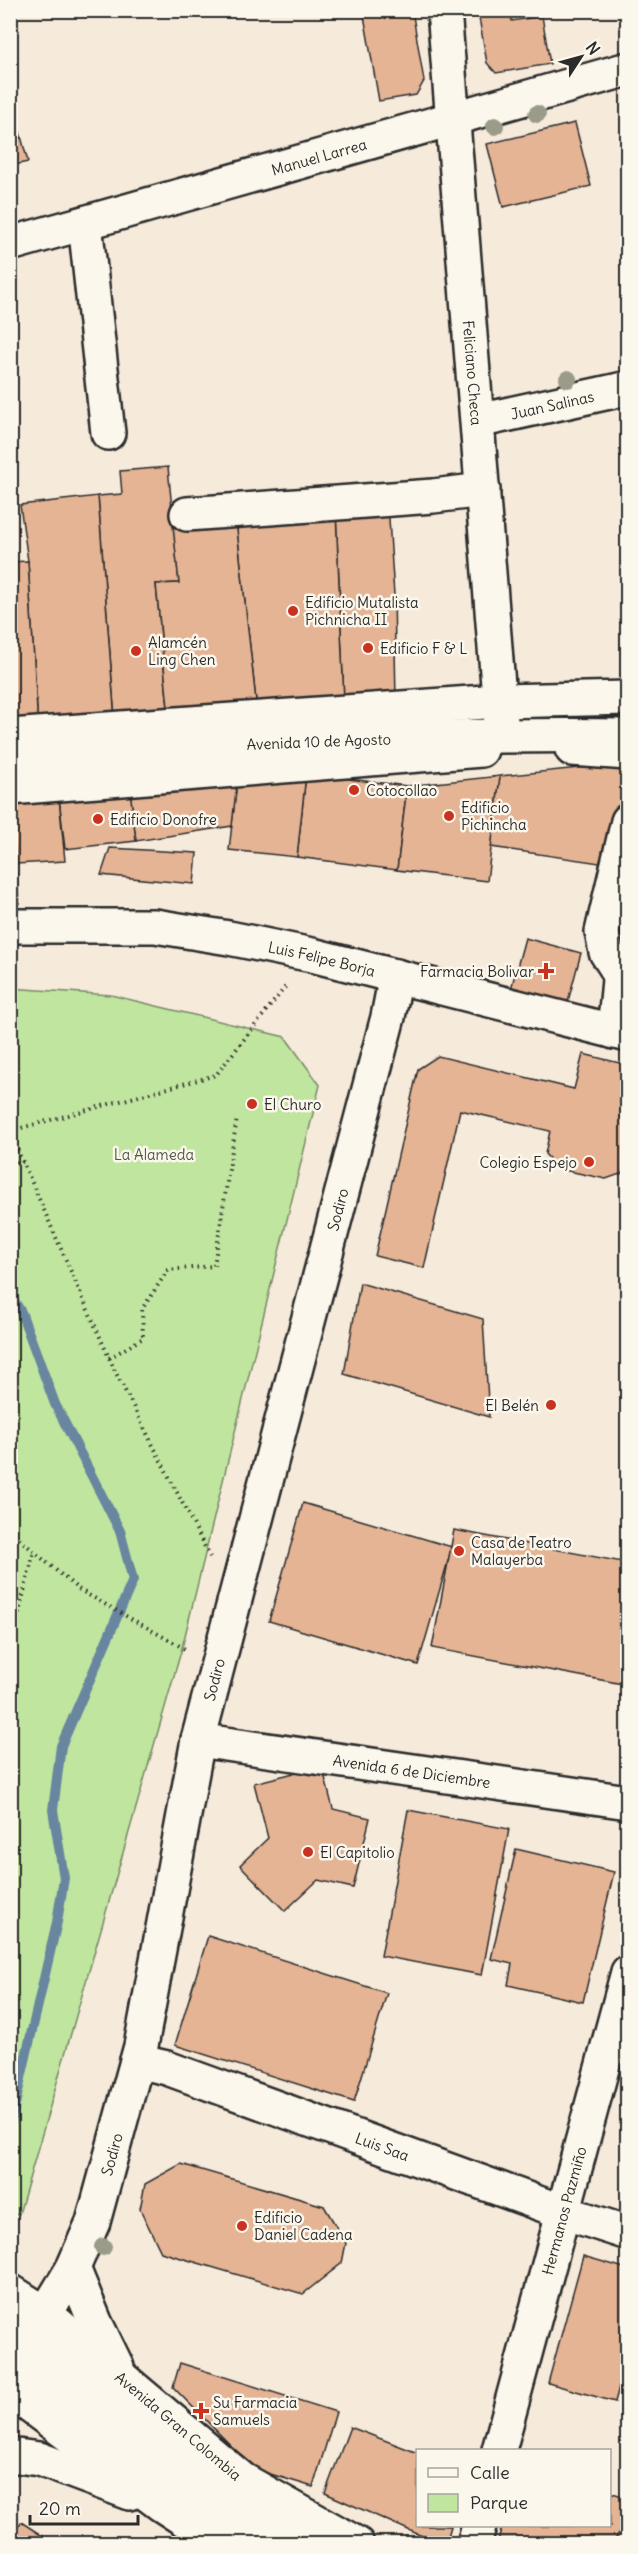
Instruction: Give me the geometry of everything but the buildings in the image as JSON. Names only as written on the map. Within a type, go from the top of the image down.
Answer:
[{"type":"street","name":"Feliciano Checa","points":[[444,10],[502,735]]},
{"type":"street","name":"Manuel Larrea","points":[[10,244],[627,69]]},
{"type":"street","points":[[85,223],[108,433]]},
{"type":"street","name":"Juan Salinas","points":[[478,421],[627,388]]},
{"type":"street","points":[[187,514],[433,496],[483,490]]},
{"type":"street","points":[[10,736],[499,701],[627,698]]},
{"type":"street","name":"Avenida 10 de Agosto","points":[[10,755],[502,735],[627,736]]},
{"type":"street","points":[[10,788],[530,746],[627,753]]},
{"type":"street","points":[[621,1034],[620,980],[617,969],[606,952],[602,932],[627,821]]},
{"type":"street","name":"Luis Felipe Borja","points":[[10,926],[155,926],[312,955],[621,1034]]},
{"type":"street","name":"Sodiro","points":[[19,2352],[73,2268],[93,2222],[137,2061],[198,1740],[388,1017],[396,976]]},
{"type":"street","name":"Avenida 6 de Diciembre","points":[[198,1740],[627,1802]]},
{"type":"street","name":"Hermanos Pazmiño","points":[[500,2449],[627,1972]]},
{"type":"street","name":"Luis Saa","points":[[137,2061],[167,2068],[563,2212],[627,2232]]},
{"type":"street","points":[[73,2268],[95,2322],[124,2382]]},
{"type":"street","name":"Avenida Gran Colombia","points":[[10,2291],[19,2352],[162,2505],[222,2544]]},
{"type":"street","points":[[19,2352],[221,2519],[263,2544]]},
{"type":"street","points":[[19,2352],[233,2499],[309,2544]]},
{"type":"street","name":"Avenida Gran Colombia","points":[[19,2352],[124,2382],[243,2480],[357,2544]]},
{"type":"street","points":[[10,2454],[39,2459],[162,2505]]},
{"type":"street","points":[[474,2544],[479,2527]]},
{"type":"path","points":[[214,1567],[109,1358],[10,1132],[216,1075],[312,955]]},
{"type":"path","points":[[109,1358],[143,1338],[142,1308],[168,1270],[214,1266],[237,1118]]},
{"type":"path","points":[[10,1163],[23,1162]]},
{"type":"path","points":[[10,1531],[78,1589],[180,1647]]},
{"type":"path","points":[[10,1649],[34,1551]]},
{"type":"green space","name":"La Alameda","points":[[10,988],[111,995],[285,1037],[320,1085],[182,1648],[19,2214],[11,2215]]},
{"type":"water","points":[[627,853],[627,935],[612,932]]},
{"type":"waterway","points":[[10,1294],[21,1312],[55,1404],[120,1531],[133,1580],[61,1746],[53,1810],[64,1878],[57,1922],[10,2126]]},
{"type":"place","name":"Edificio Mutalista Pichnicha II","points":[[293,611]]},
{"type":"place","name":"Edificio F & L","points":[[368,648]]},
{"type":"place","name":"Alamcén Ling Chen","points":[[136,651]]},
{"type":"place","name":"Cotocollao","points":[[354,790]]},
{"type":"place","name":"Edificio Pichincha","points":[[449,816]]},
{"type":"place","name":"Edificio Donofre","points":[[98,819]]},
{"type":"place","name":"Farmacia Bolivar","points":[[546,971]]},
{"type":"place","name":"El Churo","points":[[252,1104]]},
{"type":"place","name":"Colegio Espejo","points":[[589,1162]]},
{"type":"place","name":"El Belén","points":[[551,1405]]},
{"type":"place","name":"Casa de Teatro Malayerba","points":[[459,1551]]},
{"type":"place","name":"El Capitolio","points":[[308,1852]]},
{"type":"place","name":"Edificio Daniel Cadena","points":[[242,2226]]},
{"type":"place","name":"Su Farmacia Samuels","points":[[201,2411]]}]
